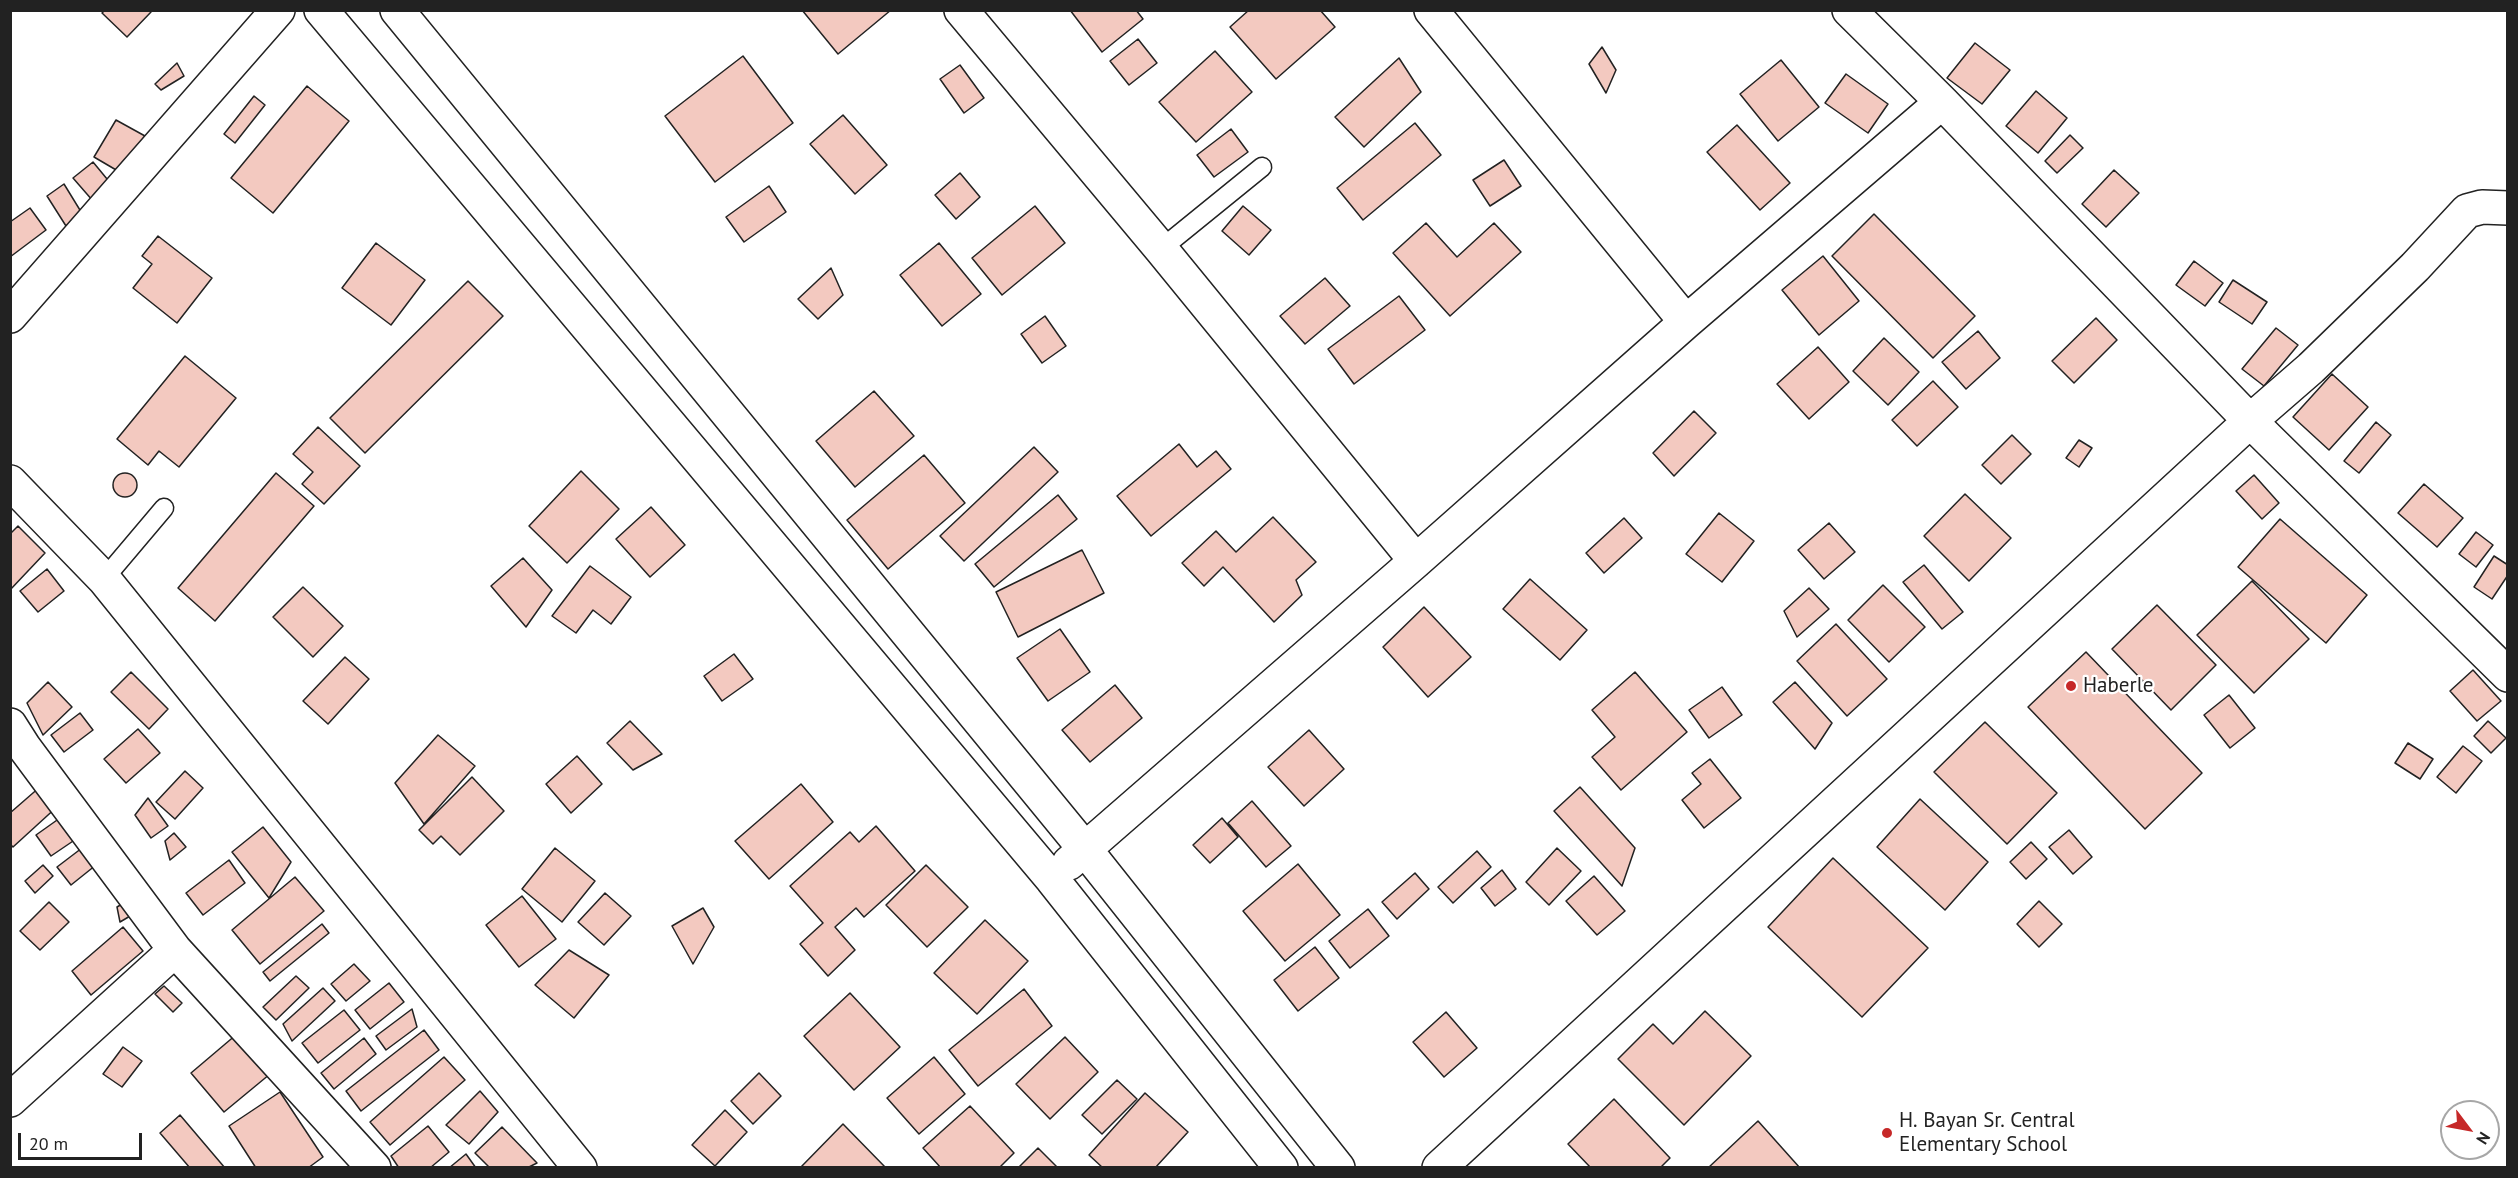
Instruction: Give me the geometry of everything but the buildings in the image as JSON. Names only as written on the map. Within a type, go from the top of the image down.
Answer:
[{"type":"street","points":[[10,316],[278,10]]},
{"type":"street","points":[[321,10],[1052,879],[1281,1167]]},
{"type":"street","points":[[397,10],[1084,848],[1338,1167]]},
{"type":"street","points":[[961,10],[1161,249],[1416,561]]},
{"type":"street","points":[[1431,10],[1686,322]]},
{"type":"street","points":[[1849,10],[1942,102],[2250,421],[2508,675]]},
{"type":"street","points":[[1052,879],[1084,848],[1416,561],[1686,322],[1942,102]]},
{"type":"street","points":[[1439,1167],[2250,421],[2311,368],[2415,267],[2467,211],[2482,207],[2508,208]]},
{"type":"street","points":[[10,482],[105,579],[580,1167]]},
{"type":"street","points":[[15,744],[175,950],[374,1167]]},
{"type":"street","points":[[10,1100],[175,950]]},
{"type":"lane","points":[[1161,249],[1262,167]]},
{"type":"lane","points":[[105,579],[164,508]]},
{"type":"place","name":"Haberle","points":[[2071,686]]},
{"type":"place","name":"H. Bayan Sr. Central Elementary School","points":[[1887,1133]]}]
